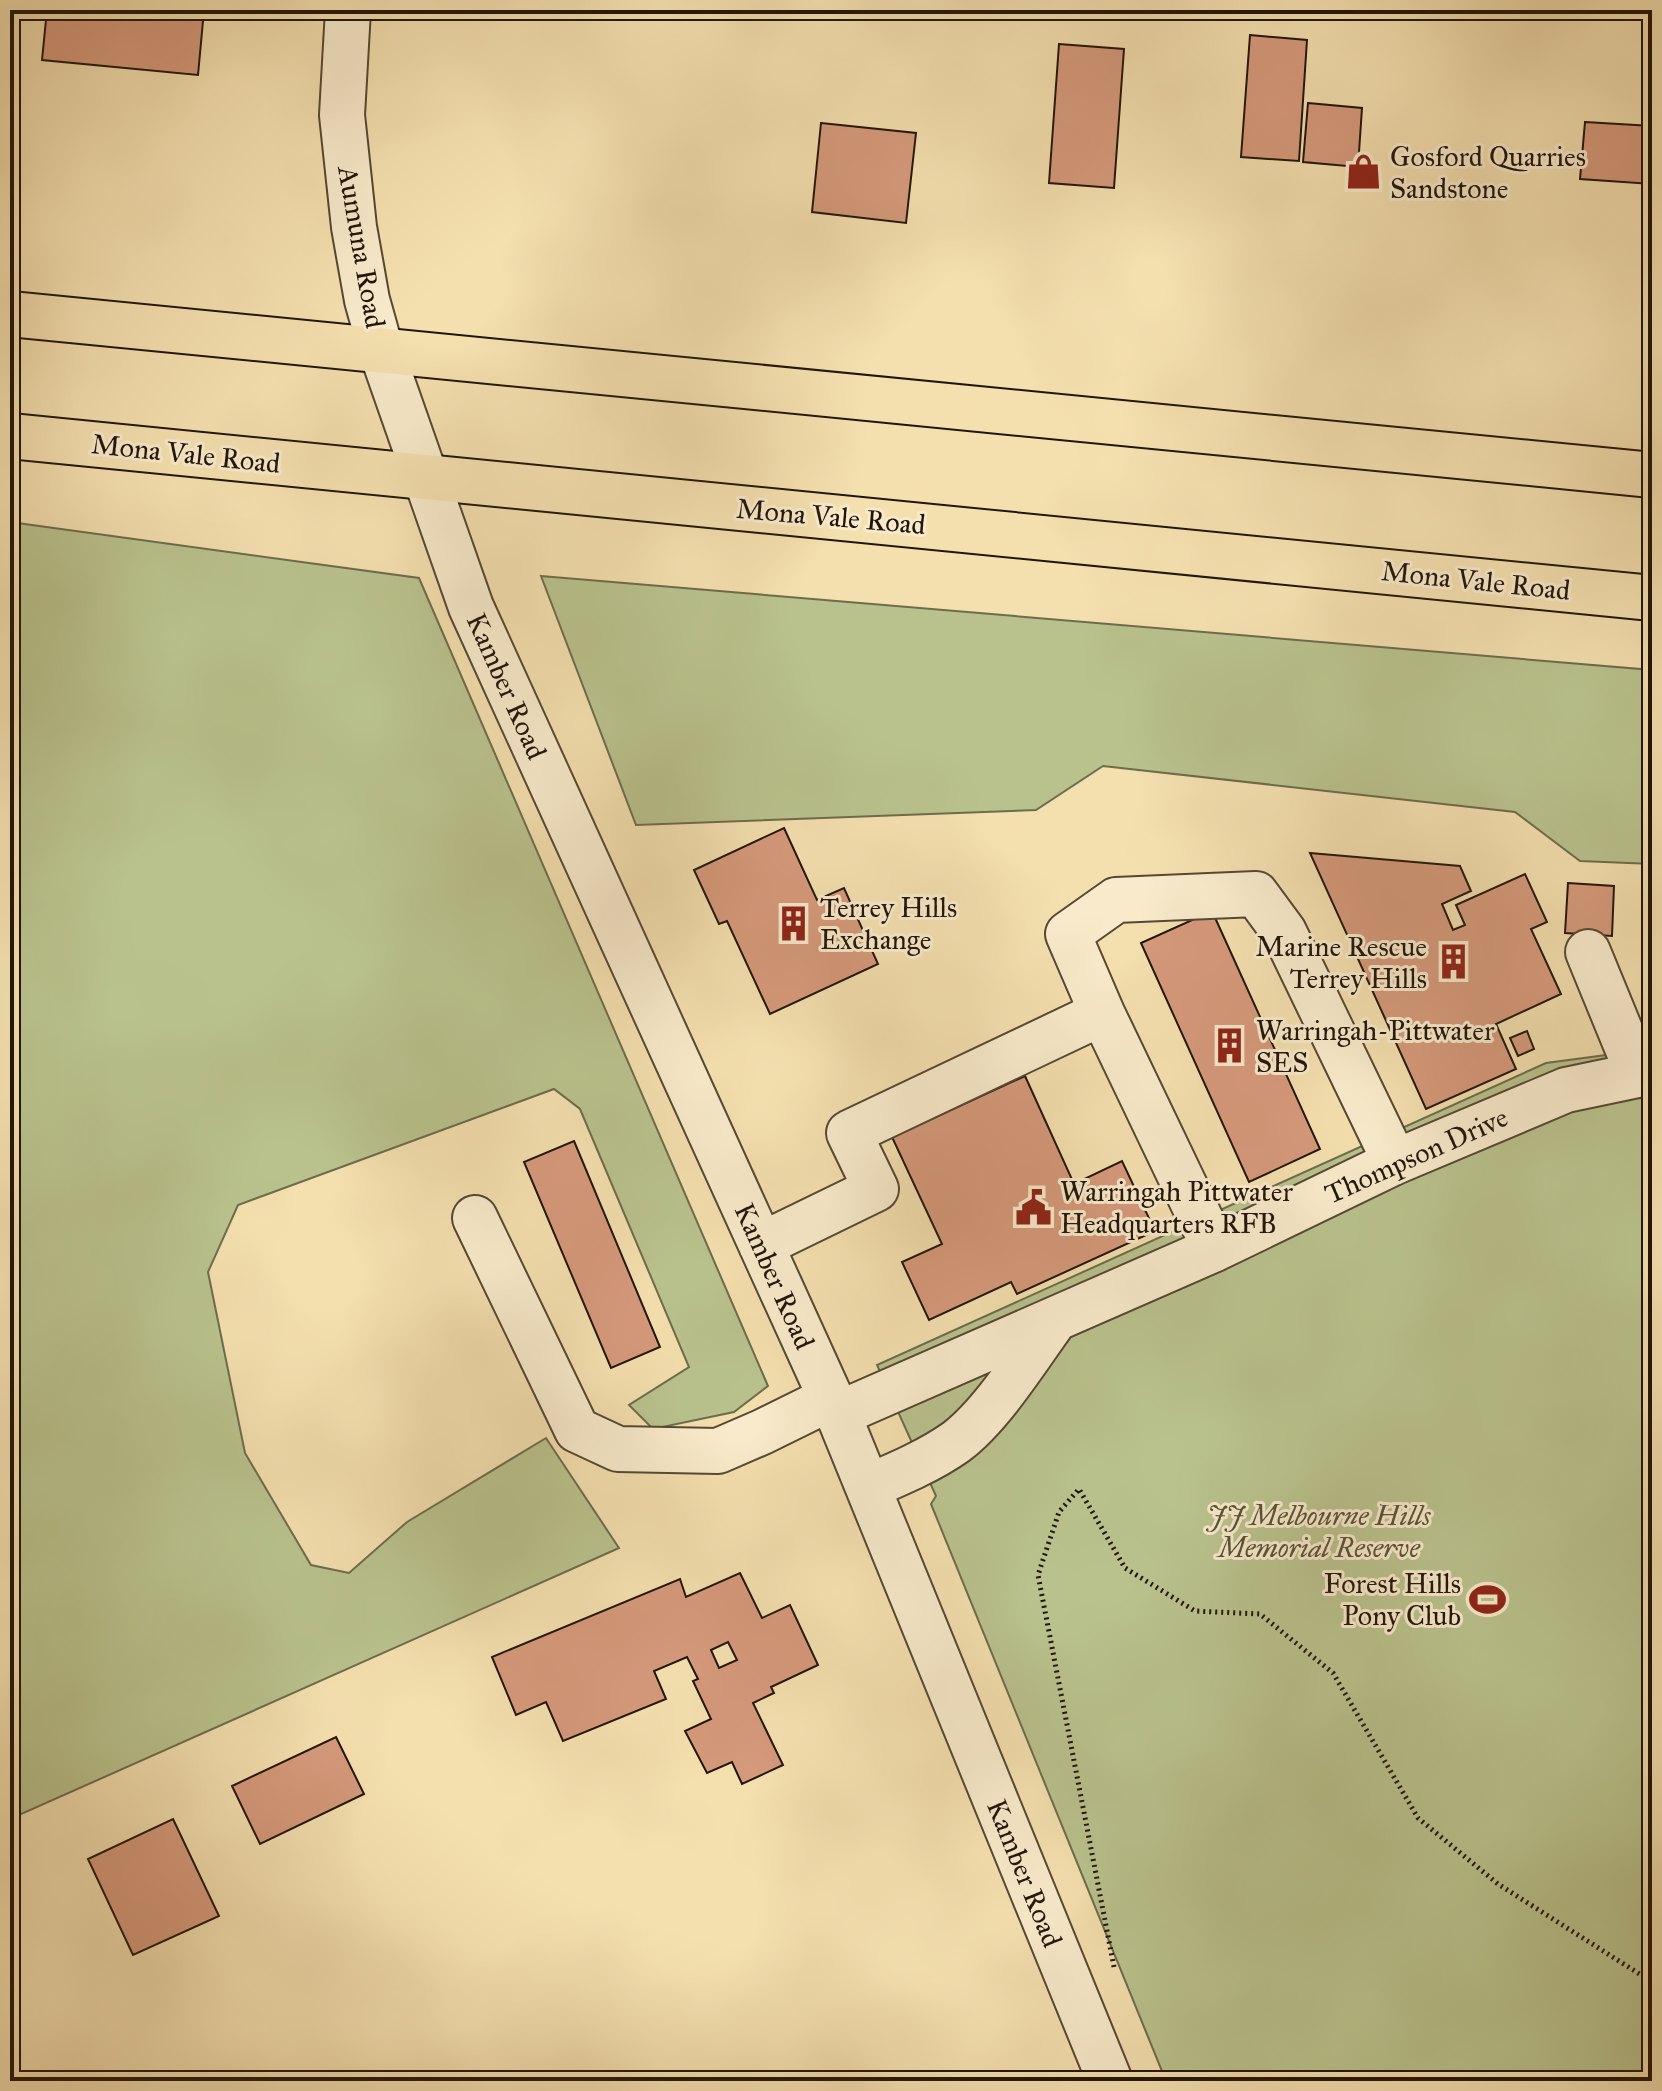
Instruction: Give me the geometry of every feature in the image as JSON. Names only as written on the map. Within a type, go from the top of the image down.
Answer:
[{"type":"highway","points":[[10,314],[1652,475]]},
{"type":"highway","name":"Mona Vale Road","points":[[10,436],[988,530],[1652,598]]},
{"type":"street","name":"Aumuna Road","points":[[348,10],[342,115],[354,227],[367,300],[381,350],[425,477]]},
{"type":"street","name":"Kamber Road","points":[[425,477],[471,607],[834,1406],[1110,2081]]},
{"type":"street","points":[[1215,1249],[1102,1013],[1068,934],[1116,900],[1256,894],[1284,932],[1395,1162]]},
{"type":"street","points":[[1588,952],[1629,1052],[1643,1074]]},
{"type":"street","points":[[761,1245],[876,1189],[849,1133],[1102,1013]]},
{"type":"street","name":"Thompson Drive","points":[[475,1218],[577,1430],[618,1449],[718,1451],[1056,1319],[1215,1249],[1395,1162],[1566,1090],[1643,1074]]},
{"type":"street","name":"Thompson Drive","points":[[868,1487],[907,1470],[959,1440],[977,1423],[1056,1319]]},
{"type":"path","points":[[1115,1974],[1038,1575],[1059,1512],[1079,1489],[1125,1568],[1195,1611],[1260,1614],[1333,1673],[1418,1818],[1498,1884],[1652,1982]]},
{"type":"green space","points":[[10,522],[419,578],[768,1386],[734,1412],[653,1429],[629,1405],[689,1367],[580,1109],[554,1089],[238,1205],[208,1272],[245,1453],[311,1565],[349,1573],[407,1522],[546,1438],[619,1548],[10,1819]]},
{"type":"green space","points":[[541,576],[1652,670],[1652,864],[1580,861],[1515,812],[1103,766],[1036,810],[636,825]]},
{"type":"green space","name":"JJ Melbourne Hills Memorial Reserve","points":[[1652,1049],[1652,2081],[1166,2081],[931,1504],[936,1496],[877,1365],[1546,1063]]},
{"type":"building","points":[[47,10],[204,10],[198,75],[42,60]]},
{"type":"building","points":[[1250,35],[1307,40],[1299,161],[1241,157]]},
{"type":"building","points":[[1059,44],[1124,49],[1114,188],[1049,183]]},
{"type":"building","points":[[1308,103],[1362,108],[1358,167],[1303,162]]},
{"type":"building","points":[[1585,122],[1652,126],[1652,184],[1580,179]]},
{"type":"building","points":[[821,123],[916,133],[906,223],[812,212]]},
{"type":"building","name":"Terrey Hills Exchange","points":[[784,828],[817,900],[844,888],[878,964],[770,1014],[727,921],[719,924],[694,870]]},
{"type":"building","name":"Marine Rescue Terrey Hills","points":[[1310,853],[1460,866],[1471,891],[1442,904],[1453,930],[1465,925],[1456,905],[1525,874],[1547,922],[1531,929],[1561,994],[1496,1024],[1516,1069],[1426,1109]]},
{"type":"building","points":[[1568,883],[1614,886],[1612,936],[1565,933]]},
{"type":"building","name":"Warringah-Pittwater SES","points":[[1212,911],[1320,1149],[1249,1182],[1141,943]]},
{"type":"building","points":[[1527,1031],[1534,1049],[1518,1056],[1510,1038]]},
{"type":"building","name":"Warringah Pittwater Headquarters RFB","points":[[1025,1076],[1074,1184],[1122,1161],[1155,1231],[1017,1294],[1011,1282],[929,1320],[902,1262],[942,1244],[892,1137]]},
{"type":"building","points":[[574,1141],[660,1347],[611,1368],[524,1162]]},
{"type":"building","points":[[740,1573],[762,1618],[790,1605],[818,1665],[771,1687],[774,1693],[753,1703],[783,1765],[742,1784],[732,1762],[707,1773],[685,1731],[711,1719],[693,1681],[698,1679],[687,1657],[654,1671],[666,1699],[563,1741],[546,1702],[516,1715],[492,1657],[680,1579],[686,1597]],"holes":[[[728,1642],[737,1660],[719,1668],[711,1650]]]},
{"type":"building","points":[[336,1737],[364,1794],[260,1844],[232,1786]]},
{"type":"building","points":[[173,1819],[219,1916],[133,1955],[88,1859]]},
{"type":"place","name":"Gosford Quarries Sandstone","points":[[1364,172]]},
{"type":"place","name":"Terrey Hills Exchange","points":[[794,923]]},
{"type":"place","name":"Marine Rescue Terrey Hills","points":[[1453,962]]},
{"type":"place","name":"Warringah-Pittwater SES","points":[[1230,1046]]},
{"type":"place","name":"Warringah Pittwater Headquarters RFB","points":[[1034,1207]]},
{"type":"place","name":"Forest Hills Pony Club","points":[[1487,1599]]}]
